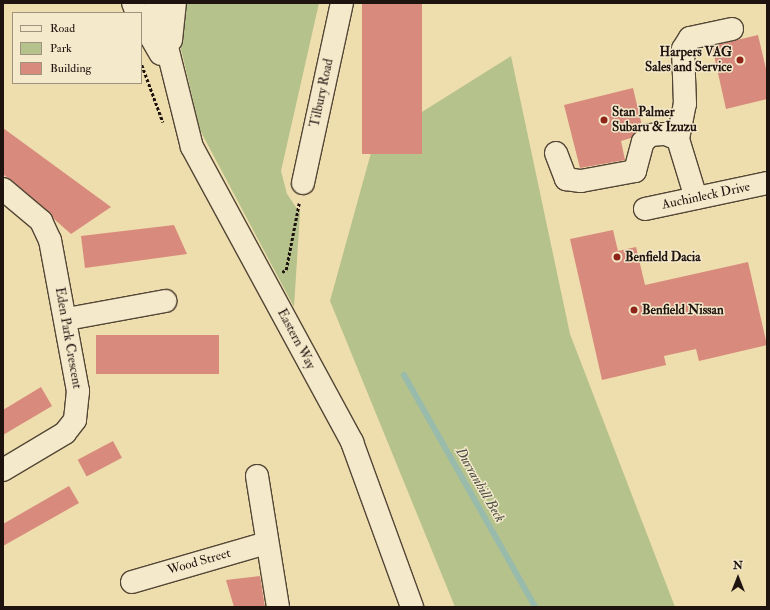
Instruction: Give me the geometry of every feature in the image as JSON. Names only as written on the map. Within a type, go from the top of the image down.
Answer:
[{"type":"street","name":"Eastern Way","points":[[156,3],[192,148],[352,442],[412,607]]},
{"type":"street","name":"Eastern Way","points":[[174,76],[170,27],[175,3]]},
{"type":"street","name":"Tilbury Road","points":[[303,183],[342,3]]},
{"type":"street","name":"Eastern Way","points":[[142,22],[174,76]]},
{"type":"street","points":[[696,198],[678,139],[685,104],[686,42],[732,29]]},
{"type":"street","points":[[556,153],[566,179],[581,181],[635,171],[643,142],[650,135],[666,134],[678,139]]},
{"type":"street","name":"Auchinleck Drive","points":[[645,210],[767,183]]},
{"type":"street","name":"Eden Park Crescent","points":[[3,189],[41,221],[50,240],[67,319],[78,392],[75,420],[65,433],[3,470]]},
{"type":"street","points":[[67,319],[165,302]]},
{"type":"street","points":[[257,476],[266,542],[278,607]]},
{"type":"street","name":"Wood Street","points":[[132,582],[266,542]]},
{"type":"path","points":[[286,270],[303,183]]},
{"type":"green space","points":[[181,3],[319,3],[281,171],[287,194],[300,213],[294,307],[200,130],[177,32]]},
{"type":"green space","points":[[511,56],[570,334],[675,607],[455,607],[330,301],[374,142]]},
{"type":"building","points":[[362,3],[422,3],[422,154],[362,154]]},
{"type":"building","name":"Harpers VAG Sales and Service","points":[[758,35],[767,73],[767,99],[726,109],[712,46]]},
{"type":"building","name":"Stan Palmer Subaru & Izuzu","points":[[633,88],[642,126],[631,138],[621,141],[625,160],[580,168],[564,105]]},
{"type":"building","points":[[3,128],[111,207],[71,234],[3,174]]},
{"type":"building","points":[[174,225],[187,254],[85,268],[81,236]]},
{"type":"building","name":"Benfield Nissan","points":[[613,230],[618,251],[636,247],[645,285],[748,262],[767,345],[699,361],[696,349],[664,356],[666,365],[602,380],[570,239]]},
{"type":"building","points":[[96,335],[219,335],[219,374],[96,374]]},
{"type":"building","points":[[41,387],[52,406],[3,435],[3,410]]},
{"type":"building","points":[[113,441],[122,458],[87,477],[78,460]]},
{"type":"building","points":[[69,486],[79,503],[3,546],[3,524]]},
{"type":"building","points":[[260,576],[265,607],[234,607],[226,580]]},
{"type":"waterway","name":"Durranhill Beck","points":[[404,375],[535,607]]},
{"type":"place","name":"Harpers VAG Sales and Service","points":[[740,60]]},
{"type":"place","name":"Stan Palmer Subaru & Izuzu","points":[[604,120]]},
{"type":"place","name":"Benfield Dacia","points":[[617,257]]},
{"type":"place","name":"Benfield Nissan","points":[[634,310]]}]
